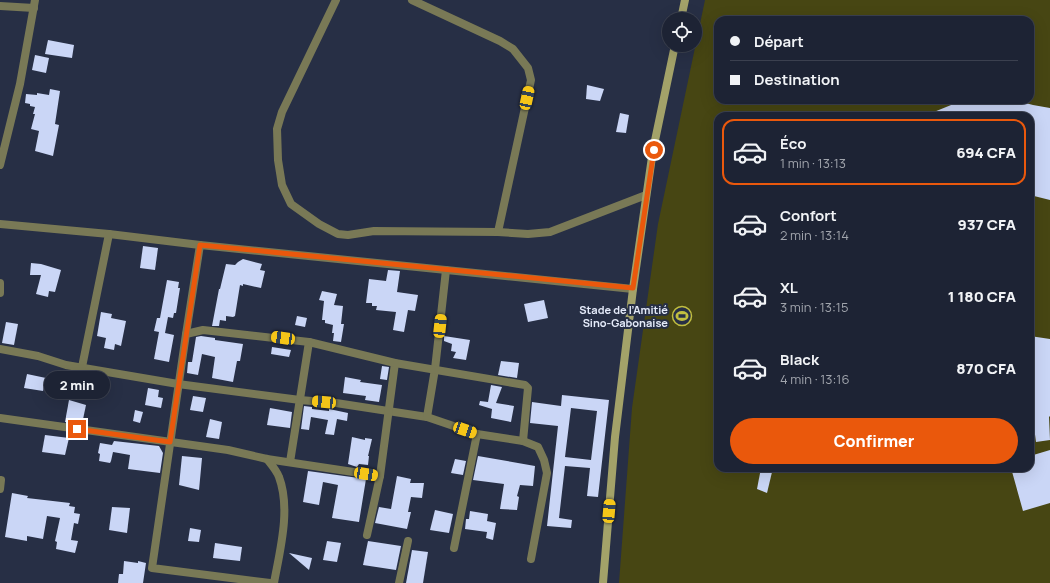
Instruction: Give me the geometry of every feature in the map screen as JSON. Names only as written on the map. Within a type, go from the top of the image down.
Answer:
[{"type":"main road","points":[[682,12],[685,0]]},
{"type":"main road","points":[[603,583],[615,438],[633,288],[646,195],[675,52]]},
{"type":"street","points":[[336,0],[282,112],[277,129],[278,160],[282,185],[291,204],[327,229],[338,234],[348,235],[374,231],[498,232],[528,234],[550,232],[646,195]]},
{"type":"street","points":[[412,0],[500,40],[513,49],[528,68],[531,80],[498,232]]},
{"type":"street","points":[[0,6],[35,4],[20,84],[0,166]]},
{"type":"street","points":[[0,224],[633,288]]},
{"type":"street","points":[[82,367],[109,234]]},
{"type":"street","points":[[200,245],[178,384],[152,568],[270,583]]},
{"type":"street","points":[[427,417],[436,370],[446,270]]},
{"type":"street","points":[[0,283],[0,293]]},
{"type":"street","points":[[186,334],[203,330],[310,342],[395,362],[525,385],[528,388],[523,441]]},
{"type":"street","points":[[290,462],[310,342]]},
{"type":"street","points":[[0,349],[38,356],[66,365],[178,384],[300,400],[336,403],[427,417],[477,434],[523,441],[538,447],[544,460],[547,473],[531,559]]},
{"type":"street","points":[[367,535],[380,476],[395,362]]},
{"type":"street","points":[[0,418],[228,450],[267,459],[380,476]]},
{"type":"street","points":[[454,548],[477,434]]},
{"type":"street","points":[[267,459],[279,476],[284,521],[274,583]]},
{"type":"street","points":[[0,489],[1,480]]},
{"type":"street","points":[[399,583],[408,542]]},
{"type":"shaded area","name":"Stade de l’Amitié Sino-Gabonaise","points":[[705,0],[1050,0],[1050,583],[619,583],[632,408],[658,224],[694,52],[702,52],[702,14]]},
{"type":"building","points":[[48,40],[74,45],[72,58],[45,54]]},
{"type":"building","points":[[35,55],[49,58],[46,73],[32,70]]},
{"type":"building","points":[[587,85],[604,89],[600,101],[586,99]]},
{"type":"building","points":[[50,89],[60,91],[55,124],[59,125],[53,156],[35,151],[39,131],[31,129],[35,114],[33,114],[35,107],[25,103],[26,94],[37,95],[37,93],[49,95]]},
{"type":"building","points":[[954,104],[1029,104],[1050,108],[1050,200],[1034,196],[1034,112],[934,112]]},
{"type":"building","points":[[620,113],[629,115],[626,133],[616,132]]},
{"type":"building","points":[[143,246],[158,248],[155,270],[140,268]]},
{"type":"building","points":[[243,259],[262,264],[260,270],[265,271],[261,288],[243,284],[243,286],[240,285],[235,316],[226,316],[226,321],[220,320],[219,326],[212,326],[219,289],[226,264],[235,265]]},
{"type":"building","points":[[31,263],[41,264],[61,270],[55,292],[49,291],[48,297],[36,294],[41,275],[30,275]]},
{"type":"building","points":[[388,270],[400,271],[397,292],[418,295],[415,311],[408,310],[404,332],[393,330],[396,312],[376,310],[377,306],[372,306],[372,303],[366,303],[369,279],[386,281]]},
{"type":"building","points":[[167,280],[179,282],[178,288],[180,288],[176,313],[174,313],[173,318],[168,317],[165,333],[174,335],[169,362],[154,359],[159,332],[154,331],[157,318],[160,318]]},
{"type":"building","points":[[322,291],[337,294],[334,305],[343,306],[341,324],[344,324],[341,342],[333,341],[333,325],[325,323],[325,320],[322,320],[324,301],[319,300]]},
{"type":"building","points":[[544,300],[548,318],[528,322],[524,304]]},
{"type":"building","points":[[101,312],[112,314],[111,318],[126,321],[121,346],[115,344],[114,350],[104,348],[106,338],[97,336]]},
{"type":"building","points":[[297,316],[307,318],[305,327],[295,325]]},
{"type":"building","points":[[6,322],[18,324],[14,345],[2,343]]},
{"type":"building","points":[[201,336],[215,338],[215,340],[243,344],[240,361],[237,361],[233,382],[212,378],[215,357],[202,354],[198,375],[187,373],[188,362],[192,362],[196,337]]},
{"type":"building","points":[[444,336],[470,340],[466,360],[453,358],[456,352],[451,351],[452,344],[444,341]]},
{"type":"building","points":[[1034,337],[1050,339],[1050,440],[1036,442],[1034,427]]},
{"type":"building","points":[[272,347],[291,350],[289,357],[271,354]]},
{"type":"building","points":[[501,361],[519,363],[517,378],[498,375]]},
{"type":"building","points":[[382,366],[389,367],[387,380],[380,379]]},
{"type":"building","points":[[27,374],[46,378],[43,391],[24,388]]},
{"type":"building","points":[[345,377],[361,380],[360,382],[382,385],[379,402],[365,400],[366,396],[343,393]]},
{"type":"building","points":[[491,385],[502,387],[496,403],[514,406],[511,422],[491,418],[492,409],[479,405],[480,401],[488,402]]},
{"type":"building","points":[[148,388],[159,390],[158,397],[163,398],[161,408],[145,405]]},
{"type":"building","points":[[562,395],[609,400],[598,497],[587,496],[590,468],[565,466],[559,518],[572,520],[571,528],[547,526],[558,426],[530,423],[532,402],[561,406]],"holes":[[[571,408],[597,411],[591,460],[565,457]]]},
{"type":"building","points":[[193,396],[206,398],[203,412],[190,410]]},
{"type":"building","points":[[69,400],[86,405],[82,424],[65,422]]},
{"type":"building","points":[[304,406],[312,407],[312,409],[329,411],[329,409],[348,413],[347,421],[337,419],[334,435],[325,434],[328,420],[311,417],[309,430],[301,429]]},
{"type":"building","points":[[270,408],[292,412],[290,428],[267,425]]},
{"type":"building","points":[[135,410],[143,412],[140,423],[133,421]]},
{"type":"building","points":[[210,419],[222,422],[219,439],[206,437]]},
{"type":"building","points":[[45,435],[69,438],[65,455],[42,452]]},
{"type":"building","points":[[352,437],[365,440],[365,438],[372,439],[368,456],[368,465],[359,464],[357,467],[348,464]]},
{"type":"building","points":[[114,441],[159,446],[163,453],[160,473],[128,469],[130,455],[113,452],[110,463],[99,461],[100,454],[98,453],[100,443],[112,445]]},
{"type":"building","points":[[1050,450],[1050,503],[1023,511],[1012,472],[1034,472],[1034,455]]},
{"type":"building","points":[[182,456],[202,458],[199,490],[179,485]]},
{"type":"building","points":[[478,456],[535,466],[533,486],[520,485],[517,496],[519,497],[517,510],[500,509],[504,484],[473,480]]},
{"type":"building","points":[[455,459],[466,461],[463,475],[451,473]]},
{"type":"building","points":[[308,471],[366,479],[359,522],[332,518],[338,485],[323,482],[319,505],[303,502]]},
{"type":"building","points":[[760,472],[772,472],[767,493],[757,489]]},
{"type":"building","points":[[397,476],[411,479],[410,483],[424,483],[422,498],[411,497],[408,512],[411,512],[407,529],[375,523],[379,507],[391,509]]},
{"type":"building","points":[[12,493],[28,496],[27,498],[70,503],[69,506],[75,507],[74,513],[80,514],[78,524],[74,523],[71,540],[78,541],[75,553],[56,549],[57,542],[55,541],[60,518],[47,516],[43,539],[27,536],[27,541],[5,537]]},
{"type":"building","points":[[112,507],[130,508],[127,533],[109,530]]},
{"type":"building","points":[[435,510],[453,514],[449,533],[430,530]]},
{"type":"building","points":[[470,511],[488,514],[487,521],[496,523],[493,540],[486,538],[487,532],[465,529],[466,519],[469,519]]},
{"type":"building","points":[[190,528],[201,530],[199,542],[188,541]]},
{"type":"building","points":[[327,541],[341,543],[337,562],[323,560]]},
{"type":"building","points":[[368,541],[401,546],[396,570],[363,565]]},
{"type":"building","points":[[215,543],[242,547],[240,561],[213,558]]},
{"type":"building","points":[[412,550],[428,552],[423,583],[406,583]]},
{"type":"building","points":[[289,553],[312,558],[309,570]]},
{"type":"building","points":[[124,561],[138,563],[138,561],[146,563],[143,583],[118,583],[119,574],[123,574]]},
{"type":"place","name":"Stade de l’Amitié Sino-Gabonaise","points":[[682,316]]},
{"type":"route","points":[[77,429],[170,442],[200,245],[633,288],[654,150]]}]
